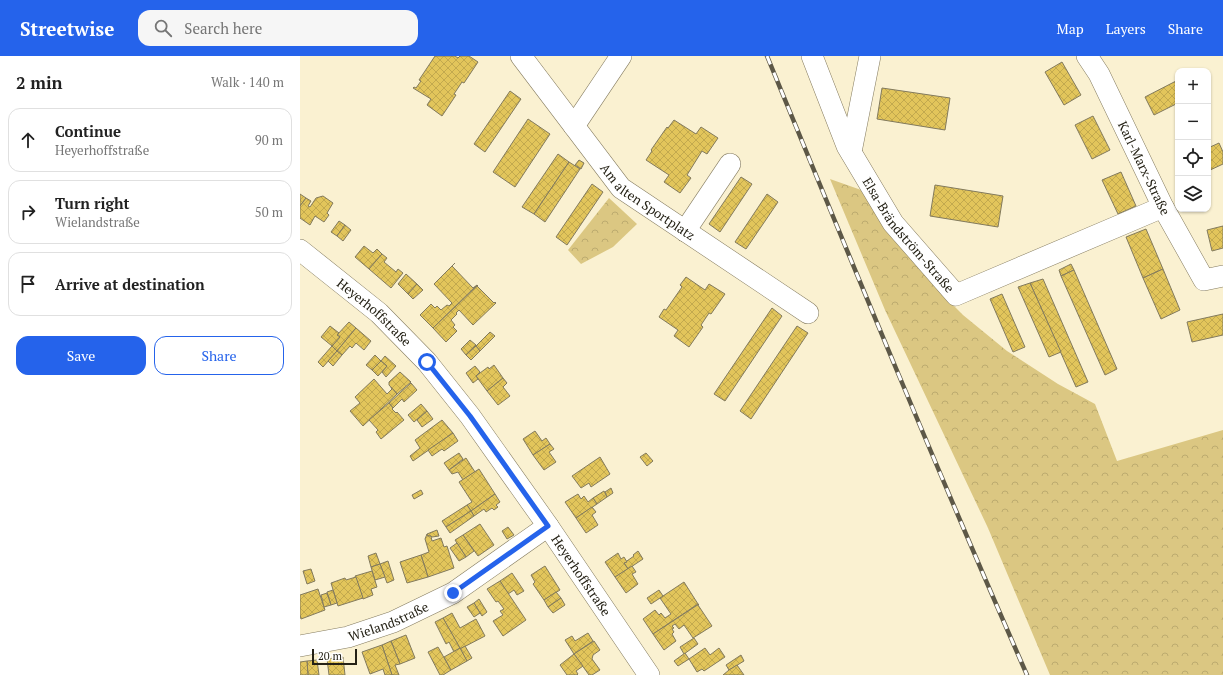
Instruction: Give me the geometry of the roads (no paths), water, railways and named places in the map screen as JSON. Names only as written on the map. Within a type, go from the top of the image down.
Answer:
[{"type":"street","name":"Am alten Sportplatz","points":[[521,56],[621,188],[808,313]]},
{"type":"street","points":[[574,126],[621,56]]},
{"type":"street","name":"Elsa-Brändström-Straße","points":[[812,56],[848,146],[893,224],[956,295],[1163,207]]},
{"type":"street","points":[[851,152],[870,56]]},
{"type":"street","name":"Karl-Marx-Straße","points":[[1087,56],[1099,74],[1163,207],[1214,278]]},
{"type":"street","points":[[686,231],[730,164]]},
{"type":"street","name":"Heyerhoffstraße","points":[[300,250],[378,312],[427,362],[470,416],[548,526],[649,675]]},
{"type":"street","name":"Wielandstraße","points":[[300,646],[348,637],[393,622],[453,593],[548,526]]},
{"type":"railway","points":[[767,56],[928,444],[1027,675]]}]
